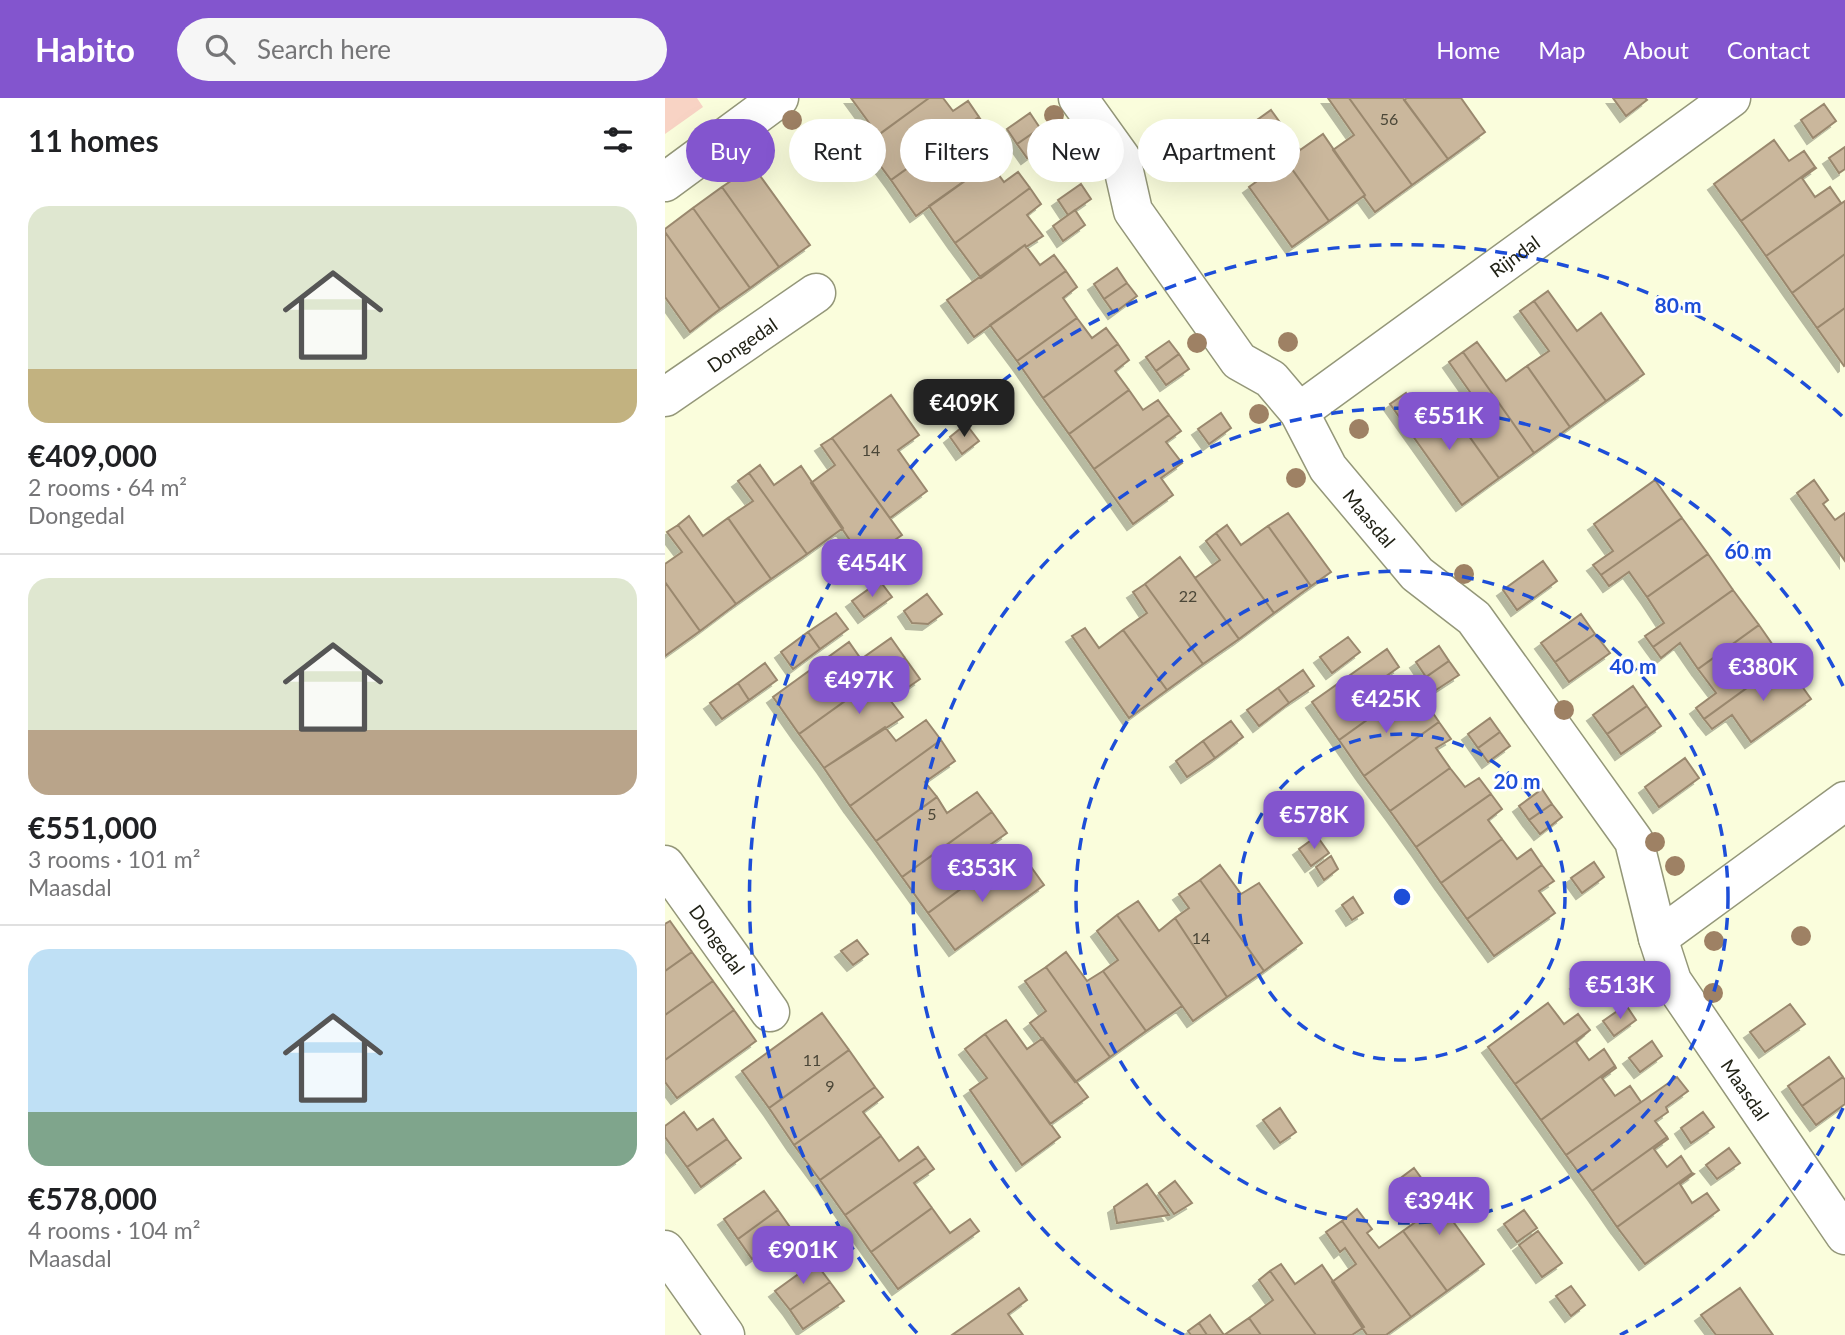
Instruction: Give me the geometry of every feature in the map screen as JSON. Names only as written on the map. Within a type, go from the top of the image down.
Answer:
[{"type":"street","points":[[665,182],[779,98]]},
{"type":"street","name":"Maasdal","points":[[1078,98],[1121,158],[1133,211],[1239,362],[1271,379],[1299,412],[1328,468],[1417,575],[1474,618],[1634,841],[1658,938],[1672,981],[1845,1235]]},
{"type":"street","name":"Rijndal","points":[[1299,412],[1731,98]]},
{"type":"street","name":"Dongedal","points":[[665,397],[816,293]]},
{"type":"street","points":[[1658,938],[1845,801]]},
{"type":"street","name":"Dongedal","points":[[665,865],[770,1012]]},
{"type":"street","points":[[665,1250],[726,1335]]},
{"type":"shaded area","points":[[665,98],[697,98],[703,107],[665,134]]},
{"type":"building","points":[[851,98],[929,98],[886,129],[886,119],[866,119]]},
{"type":"building","points":[[929,98],[943,98],[953,111],[968,101],[979,117],[976,119],[900,119]]},
{"type":"building","points":[[1328,98],[1349,98],[1412,185],[1375,212],[1333,150],[1354,135]]},
{"type":"building","points":[[1349,98],[1403,98],[1448,159],[1412,185]]},
{"type":"building","points":[[1461,98],[1485,132],[1448,159],[1404,100]]},
{"type":"building","points":[[1613,98],[1645,98],[1647,100],[1626,116]]},
{"type":"building","points":[[1824,104],[1836,121],[1813,138],[1801,120]]},
{"type":"building","points":[[1271,110],[1278,119],[1258,119]]},
{"type":"building","points":[[1030,113],[1034,119],[1027,119],[1027,137],[1017,144],[1013,138],[1013,125]]},
{"type":"building","points":[[900,119],[900,174],[891,180],[886,173],[886,130]]},
{"type":"building","points":[[1323,134],[1365,195],[1329,221],[1300,180],[1300,150]]},
{"type":"building","points":[[1027,137],[1027,158],[1017,144]]},
{"type":"building","points":[[1774,140],[1789,161],[1804,151],[1815,167],[1741,221],[1714,184]]},
{"type":"building","points":[[1845,147],[1845,169],[1839,173],[1829,158]]},
{"type":"building","points":[[1815,167],[1802,178],[1815,197],[1830,187],[1841,203],[1766,256],[1741,221]]},
{"type":"building","points":[[1018,172],[1030,188],[955,243],[929,206],[963,182],[1013,182],[1013,176]]},
{"type":"building","points":[[900,174],[900,182],[963,182],[916,216],[891,180]]},
{"type":"building","points":[[1300,180],[1329,221],[1292,247],[1249,187],[1256,182]]},
{"type":"building","points":[[729,182],[765,182],[810,245],[779,267],[722,187]]},
{"type":"building","points":[[1081,184],[1091,199],[1068,215],[1058,200]]},
{"type":"building","points":[[722,187],[779,267],[750,288],[693,208]]},
{"type":"building","points":[[1030,188],[1041,204],[1027,215],[1043,236],[1026,247],[1025,245],[981,278],[955,243]]},
{"type":"building","points":[[1845,201],[1845,254],[1792,293],[1766,256]]},
{"type":"building","points":[[693,208],[750,288],[720,309],[665,232],[665,229]]},
{"type":"building","points":[[1075,210],[1085,225],[1063,241],[1053,226]]},
{"type":"building","points":[[665,232],[720,309],[690,332],[665,297]]},
{"type":"building","points":[[1025,245],[1040,265],[1054,255],[1066,271],[974,337],[947,300]]},
{"type":"building","points":[[1845,254],[1845,308],[1817,328],[1792,293]]},
{"type":"building","points":[[1117,268],[1127,283],[1104,299],[1094,284]]},
{"type":"building","points":[[1066,271],[1077,287],[1063,298],[1077,318],[1017,361],[990,325]]},
{"type":"building","points":[[1127,283],[1137,296],[1114,313],[1104,299]]},
{"type":"building","points":[[1548,291],[1577,331],[1601,313],[1644,374],[1606,401],[1534,301]]},
{"type":"building","points":[[1534,301],[1606,401],[1570,427],[1527,366],[1549,351],[1520,311]]},
{"type":"building","points":[[1845,308],[1845,365],[1844,366],[1817,328]]},
{"type":"building","points":[[1077,318],[1092,338],[1106,328],[1118,344],[1043,398],[1017,361]]},
{"type":"building","points":[[1169,341],[1179,354],[1156,371],[1146,357]]},
{"type":"building","points":[[1477,342],[1506,381],[1527,366],[1570,427],[1534,453],[1463,352]]},
{"type":"building","points":[[1118,344],[1129,360],[1115,371],[1129,390],[1069,434],[1043,398]]},
{"type":"building","points":[[1463,352],[1534,453],[1499,478],[1456,418],[1477,402],[1449,362]]},
{"type":"building","points":[[1179,354],[1189,369],[1166,385],[1156,371]]},
{"type":"building","points":[[1129,390],[1143,410],[1158,400],[1169,415],[1094,469],[1069,434]]},
{"type":"building","points":[[1406,393],[1434,433],[1456,418],[1499,478],[1462,505],[1390,404]]},
{"type":"building","points":[[891,395],[919,435],[898,450],[927,491],[890,518],[832,438]]},
{"type":"building","points":[[1221,413],[1231,428],[1209,444],[1198,429]]},
{"type":"building","points":[[1169,415],[1181,431],[1166,442],[1182,463],[1161,478],[1173,495],[1133,524],[1094,469]]},
{"type":"building","points":[[966,424],[979,441],[962,454],[950,437]]},
{"type":"building","points":[[832,438],[902,535],[864,561],[811,483],[835,465],[821,445]]},
{"type":"building","points":[[760,465],[774,485],[801,466],[843,528],[807,554],[749,473]]},
{"type":"building","points":[[749,473],[807,554],[771,579],[728,518],[753,501],[738,481]]},
{"type":"building","points":[[1655,480],[1682,518],[1601,575],[1593,565],[1613,551],[1594,524]]},
{"type":"building","points":[[1814,480],[1828,500],[1823,504],[1835,520],[1845,513],[1845,561],[1797,493]]},
{"type":"building","points":[[1288,513],[1331,572],[1311,586],[1268,526]]},
{"type":"building","points":[[689,516],[703,536],[728,518],[771,579],[736,604],[678,525]]},
{"type":"building","points":[[1682,518],[1708,554],[1647,597],[1629,572],[1609,586],[1601,575]]},
{"type":"building","points":[[678,525],[736,604],[700,631],[665,582],[665,564],[682,552],[667,532]]},
{"type":"building","points":[[1227,525],[1241,545],[1268,526],[1311,586],[1274,613],[1216,533]]},
{"type":"building","points":[[1216,533],[1274,613],[1239,639],[1195,578],[1220,560],[1206,541]]},
{"type":"building","points":[[1708,554],[1733,590],[1653,647],[1645,636],[1664,623],[1647,597]]},
{"type":"building","points":[[1180,557],[1239,639],[1203,664],[1145,584]]},
{"type":"building","points":[[1543,561],[1557,581],[1517,610],[1503,590]]},
{"type":"building","points":[[880,581],[892,597],[864,617],[852,601]]},
{"type":"building","points":[[665,582],[700,631],[665,656]]},
{"type":"building","points":[[1145,584],[1203,664],[1167,690],[1123,630],[1147,613],[1133,592]]},
{"type":"building","points":[[1733,590],[1759,625],[1698,669],[1680,643],[1661,658],[1653,647]]},
{"type":"building","points":[[927,594],[942,614],[928,624],[912,623],[904,611]]},
{"type":"building","points":[[836,613],[848,629],[820,649],[808,632]]},
{"type":"building","points":[[1581,614],[1595,634],[1555,662],[1541,643]]},
{"type":"building","points":[[1759,625],[1784,661],[1704,719],[1696,708],[1716,693],[1698,669]]},
{"type":"building","points":[[1085,628],[1099,648],[1123,630],[1167,690],[1129,718],[1072,636]]},
{"type":"building","points":[[808,632],[820,649],[793,669],[781,652]]},
{"type":"building","points":[[1595,634],[1610,653],[1569,682],[1555,662]]},
{"type":"building","points":[[1348,637],[1360,652],[1332,673],[1320,657]]},
{"type":"building","points":[[891,638],[905,658],[799,734],[773,697],[849,642],[861,659]]},
{"type":"building","points":[[1439,646],[1449,661],[1426,677],[1416,662]]},
{"type":"building","points":[[1387,649],[1399,667],[1385,677],[1399,697],[1339,740],[1312,702]]},
{"type":"building","points":[[905,658],[920,679],[890,700],[903,717],[824,768],[799,734]]},
{"type":"building","points":[[1449,661],[1459,675],[1436,690],[1426,677]]},
{"type":"building","points":[[1784,661],[1811,699],[1751,742],[1732,715],[1712,729],[1704,719]]},
{"type":"building","points":[[765,663],[777,680],[749,700],[738,683]]},
{"type":"building","points":[[1303,670],[1314,686],[1289,703],[1278,688]]},
{"type":"building","points":[[738,683],[749,700],[722,719],[710,703]]},
{"type":"building","points":[[1633,686],[1647,706],[1607,734],[1593,715]]},
{"type":"building","points":[[1278,688],[1289,703],[1259,726],[1247,710]]},
{"type":"building","points":[[1399,697],[1413,717],[1428,706],[1439,722],[1364,776],[1339,740]]},
{"type":"building","points":[[1647,706],[1661,726],[1621,754],[1607,734]]},
{"type":"building","points":[[1490,718],[1500,732],[1478,748],[1468,734]]},
{"type":"building","points":[[926,720],[941,740],[850,806],[824,768],[885,727],[896,741]]},
{"type":"building","points":[[1231,721],[1243,737],[1215,758],[1203,741]]},
{"type":"building","points":[[1439,722],[1451,739],[1436,748],[1450,768],[1390,811],[1364,776]]},
{"type":"building","points":[[1500,732],[1510,746],[1488,762],[1478,748]]},
{"type":"building","points":[[941,740],[955,761],[925,782],[937,797],[876,841],[850,806]]},
{"type":"building","points":[[1203,741],[1215,758],[1187,777],[1176,761]]},
{"type":"building","points":[[1685,758],[1699,778],[1659,807],[1645,787]]},
{"type":"building","points":[[1450,768],[1465,787],[1479,778],[1491,794],[1416,847],[1390,811]]},
{"type":"building","points":[[1542,789],[1552,804],[1529,820],[1519,806]]},
{"type":"building","points":[[977,792],[992,812],[902,877],[876,841],[937,797],[947,813]]},
{"type":"building","points":[[1491,794],[1502,809],[1488,820],[1502,839],[1441,883],[1416,847]]},
{"type":"building","points":[[1552,804],[1562,817],[1540,834],[1529,820]]},
{"type":"building","points":[[992,812],[1007,833],[977,854],[988,869],[928,913],[902,877]]},
{"type":"building","points":[[1317,836],[1329,853],[1311,866],[1299,849]]},
{"type":"building","points":[[1502,839],[1517,859],[1531,849],[1542,865],[1467,919],[1441,883]]},
{"type":"building","points":[[1331,856],[1338,869],[1324,880],[1316,867]]},
{"type":"building","points":[[1594,862],[1604,877],[1582,893],[1571,878]]},
{"type":"building","points":[[1029,864],[1044,885],[955,950],[928,913],[988,869],[999,884]]},
{"type":"building","points":[[1220,865],[1241,894],[1259,883],[1302,943],[1264,971],[1200,880]]},
{"type":"building","points":[[1542,865],[1554,881],[1539,891],[1555,913],[1494,956],[1467,919]]},
{"type":"building","points":[[1200,880],[1264,971],[1227,997],[1175,918],[1189,908],[1179,894]]},
{"type":"building","points":[[1353,897],[1363,913],[1352,920],[1342,905]]},
{"type":"building","points":[[1138,901],[1159,931],[1175,918],[1227,997],[1193,1021],[1117,915]]},
{"type":"building","points":[[1117,915],[1182,1006],[1146,1031],[1103,971],[1118,960],[1097,931]]},
{"type":"building","points":[[670,921],[692,952],[665,971],[665,924]]},
{"type":"building","points":[[857,940],[868,954],[853,965],[841,951]]},
{"type":"building","points":[[692,952],[713,981],[665,1015],[665,971]]},
{"type":"building","points":[[1066,952],[1087,981],[1103,971],[1146,1031],[1110,1057],[1046,967]]},
{"type":"building","points":[[1046,967],[1110,1057],[1075,1082],[1030,1023],[1046,1011],[1025,981]]},
{"type":"building","points":[[1598,967],[1609,981],[1587,998],[1576,983]]},
{"type":"building","points":[[713,981],[734,1010],[665,1060],[665,1015]]},
{"type":"building","points":[[1548,1003],[1564,1024],[1578,1014],[1590,1030],[1515,1084],[1488,1047]]},
{"type":"building","points":[[1790,1004],[1805,1024],[1765,1052],[1750,1032]]},
{"type":"building","points":[[1626,1005],[1636,1020],[1614,1036],[1603,1021]]},
{"type":"building","points":[[734,1010],[756,1041],[677,1098],[665,1082],[665,1060]]},
{"type":"building","points":[[822,1013],[849,1050],[769,1108],[742,1071]]},
{"type":"building","points":[[1006,1020],[1027,1049],[1043,1038],[1088,1097],[1050,1124],[985,1034]]},
{"type":"building","points":[[1590,1030],[1576,1042],[1589,1060],[1604,1049],[1615,1066],[1541,1120],[1515,1084]]},
{"type":"building","points":[[985,1034],[1060,1137],[1022,1165],[970,1090],[987,1078],[965,1049]]},
{"type":"building","points":[[1652,1041],[1662,1056],[1640,1072],[1629,1058]]},
{"type":"building","points":[[849,1050],[875,1087],[794,1145],[769,1108]]},
{"type":"building","points":[[1829,1057],[1843,1077],[1802,1106],[1788,1086]]},
{"type":"building","points":[[1615,1066],[1616,1068],[1602,1078],[1615,1096],[1630,1086],[1641,1102],[1566,1155],[1541,1120]]},
{"type":"building","points":[[1677,1077],[1688,1091],[1666,1107],[1668,1112],[1655,1121],[1667,1137],[1592,1191],[1566,1155]]},
{"type":"building","points":[[1843,1077],[1845,1104],[1816,1125],[1802,1106]]},
{"type":"building","points":[[875,1087],[883,1097],[863,1112],[881,1136],[820,1180],[794,1145]]},
{"type":"building","points":[[1280,1108],[1296,1132],[1280,1143],[1263,1120]]},
{"type":"building","points":[[684,1112],[697,1130],[713,1119],[727,1139],[687,1167],[665,1137],[665,1126]]},
{"type":"building","points":[[1703,1112],[1714,1127],[1691,1143],[1681,1128]]},
{"type":"building","points":[[881,1136],[899,1161],[918,1147],[926,1158],[845,1215],[820,1180]]},
{"type":"building","points":[[1667,1137],[1668,1139],[1654,1149],[1667,1167],[1681,1156],[1692,1173],[1617,1227],[1592,1191]]},
{"type":"building","points":[[727,1139],[741,1158],[701,1187],[687,1167]]},
{"type":"building","points":[[1729,1148],[1740,1163],[1717,1179],[1706,1165]]},
{"type":"building","points":[[926,1158],[934,1169],[914,1183],[932,1208],[871,1252],[845,1215]]},
{"type":"building","points":[[1414,1168],[1484,1264],[1447,1291],[1403,1231],[1428,1213],[1417,1196],[1412,1200],[1398,1180]]},
{"type":"building","points":[[1694,1174],[1680,1184],[1692,1203],[1707,1193],[1719,1210],[1645,1264],[1617,1227]]},
{"type":"building","points":[[1175,1181],[1192,1203],[1174,1214],[1159,1193]]},
{"type":"building","points":[[1147,1184],[1169,1215],[1117,1223],[1114,1207]]},
{"type":"building","points":[[764,1191],[778,1210],[738,1239],[724,1219]]},
{"type":"building","points":[[932,1208],[950,1233],[970,1219],[979,1231],[898,1289],[871,1252]]},
{"type":"building","points":[[1357,1209],[1372,1229],[1367,1233],[1379,1248],[1403,1231],[1447,1291],[1411,1317],[1342,1221]]},
{"type":"building","points":[[778,1210],[792,1230],[752,1259],[738,1239]]},
{"type":"building","points":[[1524,1210],[1537,1228],[1517,1242],[1504,1224]]},
{"type":"building","points":[[1342,1221],[1411,1317],[1386,1335],[1367,1335],[1332,1282],[1356,1264],[1345,1248],[1340,1252],[1326,1232]]},
{"type":"building","points":[[1538,1231],[1562,1263],[1542,1277],[1519,1245]]},
{"type":"building","points":[[815,1262],[830,1282],[790,1310],[775,1291]]},
{"type":"building","points":[[1281,1264],[1295,1284],[1322,1265],[1364,1327],[1352,1335],[1316,1335],[1270,1271]]},
{"type":"building","points":[[1270,1271],[1316,1335],[1261,1335],[1249,1318],[1273,1300],[1259,1280]]},
{"type":"building","points":[[830,1282],[844,1301],[803,1329],[790,1310]]},
{"type":"building","points":[[1571,1286],[1585,1305],[1571,1316],[1556,1296]]},
{"type":"building","points":[[1019,1288],[1027,1300],[1008,1314],[1023,1335],[952,1335]]},
{"type":"building","points":[[1740,1288],[1773,1335],[1716,1335],[1701,1315]]},
{"type":"building","points":[[1210,1315],[1224,1335],[1207,1335],[1199,1323]]},
{"type":"building","points":[[1249,1318],[1261,1335],[1224,1335]]},
{"type":"building","points":[[1199,1323],[1207,1335],[1191,1335],[1188,1331]]}]
